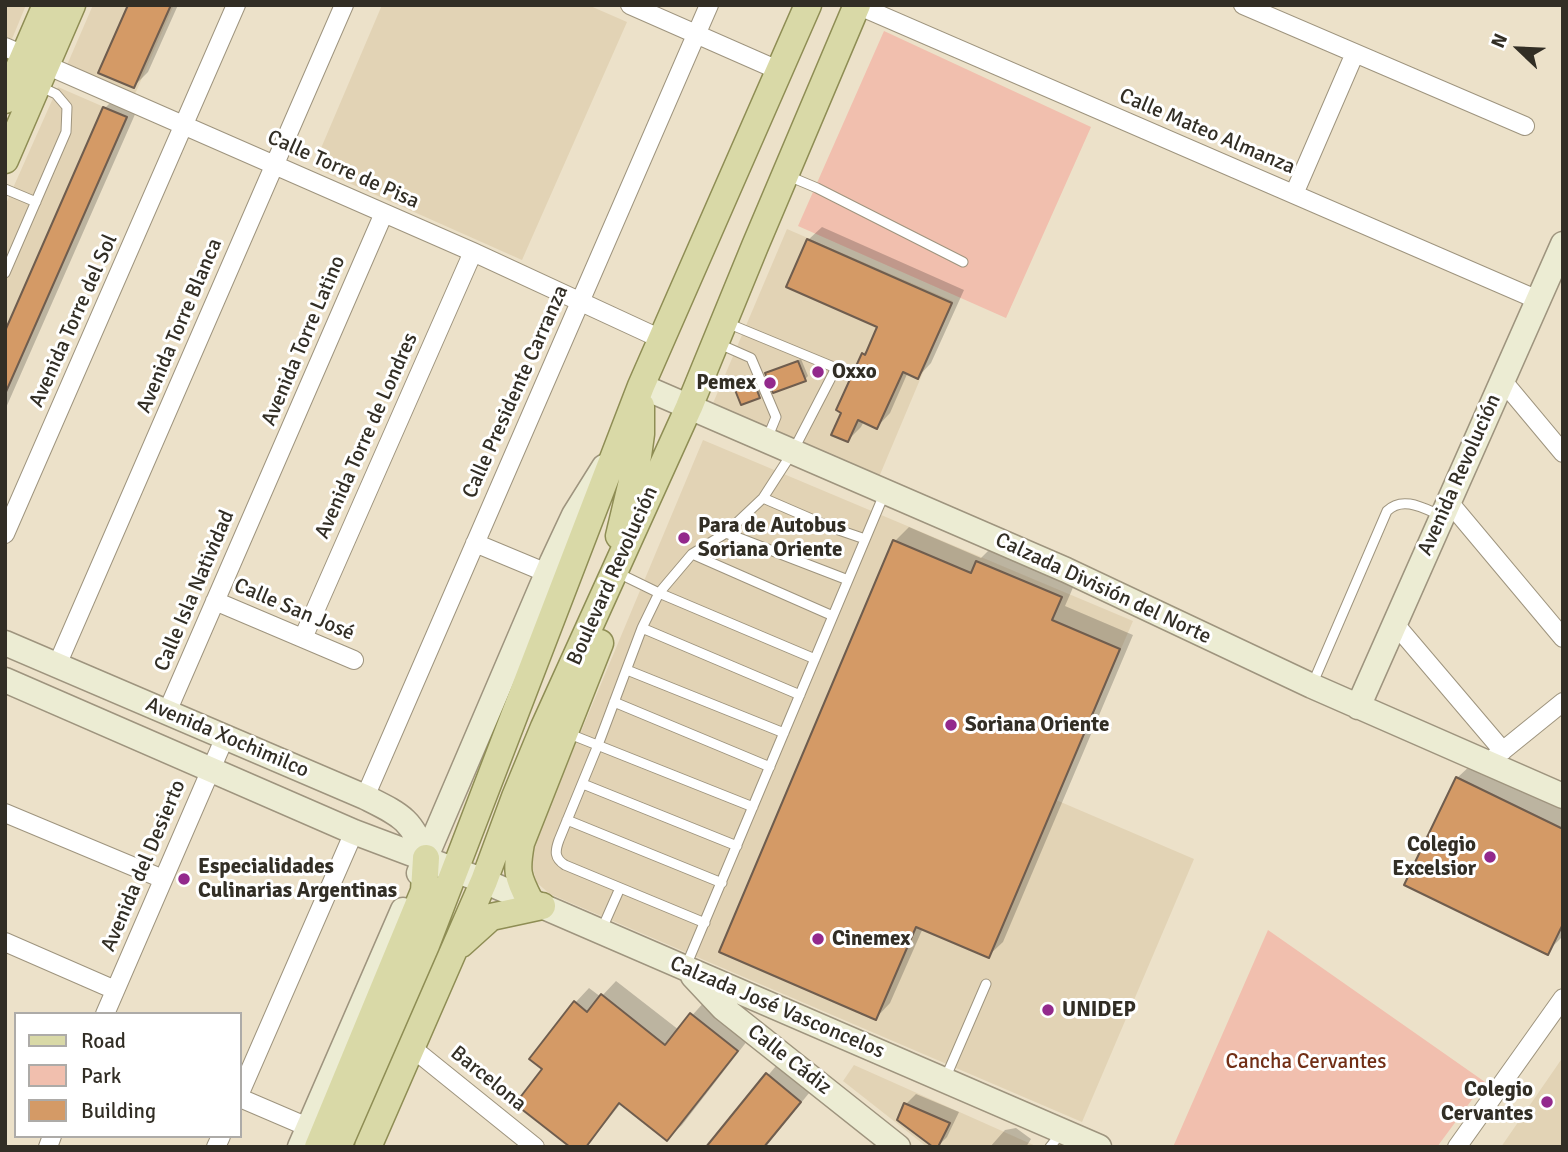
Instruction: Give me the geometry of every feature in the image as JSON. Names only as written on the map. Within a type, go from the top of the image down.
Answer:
[{"type":"main road","points":[[5,100],[39,70],[46,5]]},
{"type":"main road","points":[[5,160],[39,70],[72,5]]},
{"type":"main road","points":[[317,1141],[426,945],[641,386],[808,5]]},
{"type":"main road","name":"Boulevard Revolución","points":[[368,1147],[484,881],[544,727],[689,407],[857,5]]},
{"type":"main road","name":"Avenida Revolución","points":[[1358,707],[1562,250]]},
{"type":"main road","points":[[453,953],[475,929],[491,917],[536,904],[518,878],[521,843],[598,651],[610,613],[620,525],[641,434],[641,386]]},
{"type":"main road","name":"Calzada División del Norte","points":[[641,386],[1066,570],[1358,707],[1495,757],[1563,796]]},
{"type":"main road","points":[[317,1141],[424,891],[426,858],[547,573],[587,492],[617,449]]},
{"type":"main road","name":"Avenida Xochimilco","points":[[5,643],[393,811],[418,834],[426,858]]},
{"type":"main road","name":"Avenida Xochimilco","points":[[5,680],[354,832],[455,869]]},
{"type":"main road","name":"Calzada José Vasconcelos","points":[[455,869],[944,1080],[1056,1139],[1099,1147]]},
{"type":"main road","name":"Calle Cádiz","points":[[685,968],[723,1008],[898,1147]]},
{"type":"main road","points":[[775,1049],[788,1025],[799,1017]]},
{"type":"street","name":"Avenida Torre del Sol","points":[[5,534],[10,512],[236,5]]},
{"type":"street","name":"Avenida Torre Blanca","points":[[57,665],[344,5]]},
{"type":"street","points":[[630,5],[780,71]]},
{"type":"street","name":"Calle Presidente Carranza","points":[[365,797],[709,5]]},
{"type":"street","name":"Calle Mateo Almanza","points":[[857,5],[1538,300]]},
{"type":"street","points":[[1243,5],[1525,126]]},
{"type":"street","points":[[1294,194],[1355,53]]},
{"type":"street","name":"Calle Torre de Pisa","points":[[39,70],[184,125],[473,252],[661,339]]},
{"type":"street","name":"Avenida Torre Latino","points":[[265,487],[384,213]]},
{"type":"street","name":"Avenida Torre de Londres","points":[[303,638],[473,252]]},
{"type":"street","points":[[1502,380],[1563,453]]},
{"type":"street","name":"Calle Isla Natividad","points":[[167,712],[265,487]]},
{"type":"street","points":[[1446,509],[1563,638]]},
{"type":"street","points":[[475,543],[547,573]]},
{"type":"street","name":"Calle San José","points":[[215,601],[354,660]]},
{"type":"street","points":[[1395,624],[1495,757],[1563,702]]},
{"type":"street","name":"Avenida del Desierto","points":[[106,1012],[225,737]]},
{"type":"street","points":[[5,813],[163,879]]},
{"type":"street","points":[[242,1088],[354,832]]},
{"type":"street","points":[[5,942],[115,990]]},
{"type":"street","points":[[1457,1147],[1563,998]]},
{"type":"street","name":"Barcelona","points":[[411,1047],[535,1147]]},
{"type":"street","points":[[242,1099],[317,1141]]},
{"type":"lane","points":[[5,273],[66,132],[67,107],[39,70]]},
{"type":"lane","points":[[785,175],[817,188],[963,262]]},
{"type":"lane","points":[[5,189],[36,202]]},
{"type":"lane","points":[[720,332],[751,358],[776,417],[766,441]]},
{"type":"lane","points":[[705,923],[559,861],[556,847],[583,784],[642,628],[659,593],[692,554],[726,533],[763,498],[792,453],[836,368],[720,332]]},
{"type":"lane","points":[[685,968],[885,492]]},
{"type":"lane","points":[[763,498],[865,539]]},
{"type":"lane","points":[[1312,686],[1387,511],[1402,503],[1446,509]]},
{"type":"lane","points":[[726,533],[848,580]]},
{"type":"lane","points":[[692,554],[833,616]]},
{"type":"lane","points":[[615,571],[659,593],[815,659]]},
{"type":"lane","points":[[642,628],[800,695]]},
{"type":"lane","points":[[626,670],[784,733]]},
{"type":"lane","points":[[614,702],[770,767]]},
{"type":"lane","points":[[566,732],[753,807]]},
{"type":"lane","points":[[583,784],[737,846]]},
{"type":"lane","points":[[567,820],[722,883]]},
{"type":"lane","points":[[601,932],[620,888]]},
{"type":"lane","points":[[944,1080],[986,984]]},
{"type":"shaded area","points":[[5,5],[26,5],[12,39],[5,36]]},
{"type":"shaded area","points":[[93,5],[174,5],[135,94],[67,65]]},
{"type":"shaded area","points":[[382,5],[588,5],[627,22],[522,260],[313,167]]},
{"type":"shaded area","points":[[58,87],[127,117],[5,394],[5,206]]},
{"type":"shaded area","points":[[787,229],[953,301],[879,477],[711,408]]},
{"type":"shaded area","points":[[703,440],[1133,621],[1056,800],[1194,859],[1082,1122],[550,894],[537,883],[529,856]]},
{"type":"shaded area","name":"Colegio Cervantes","points":[[1563,1057],[1563,1147],[1501,1147]]},
{"type":"shaded area","points":[[854,1065],[1038,1147],[927,1147],[843,1081]]},
{"type":"green space","points":[[884,31],[1091,127],[1006,318],[798,226]]},
{"type":"green space","name":"Cancha Cervantes","points":[[1268,930],[1485,1082],[1437,1147],[1173,1147]]},
{"type":"building","points":[[128,5],[171,5],[134,88],[98,73]]},
{"type":"building","points":[[103,107],[127,117],[5,394],[5,331]]},
{"type":"building","points":[[807,239],[952,303],[918,379],[903,372],[877,429],[858,420],[848,442],[831,435],[841,413],[836,410],[877,327],[786,287]]},
{"type":"building","points":[[798,361],[806,381],[773,393],[765,373]]},
{"type":"building","points":[[752,378],[760,398],[741,405],[733,385]]},
{"type":"building","name":"Soriana Oriente","points":[[893,540],[971,573],[976,561],[1062,597],[1052,620],[1120,649],[989,958],[916,927],[876,1020],[719,952]]},
{"type":"building","name":"Colegio Excelsior","points":[[1456,777],[1563,829],[1563,924],[1548,955],[1404,885]]},
{"type":"building","points":[[601,994],[665,1045],[690,1013],[738,1051],[667,1141],[619,1103],[586,1147],[570,1147],[515,1104],[542,1069],[529,1059],[574,1001],[587,1012]]},
{"type":"building","points":[[766,1073],[801,1102],[764,1147],[706,1147]]},
{"type":"building","points":[[904,1103],[950,1123],[938,1147],[933,1147],[897,1120]]},
{"type":"place","name":"Oxxo","points":[[818,372]]},
{"type":"place","name":"Pemex","points":[[770,383]]},
{"type":"place","name":"Para de Autobus Soriana Oriente","points":[[684,538]]},
{"type":"place","name":"Soriana Oriente","points":[[951,725]]},
{"type":"place","name":"Colegio Excelsior","points":[[1490,857]]},
{"type":"place","name":"Especialidades Culinarias Argentinas","points":[[184,879]]},
{"type":"place","name":"Cinemex","points":[[818,939]]},
{"type":"place","name":"UNIDEP","points":[[1048,1010]]},
{"type":"place","name":"Colegio Cervantes","points":[[1547,1102]]}]
